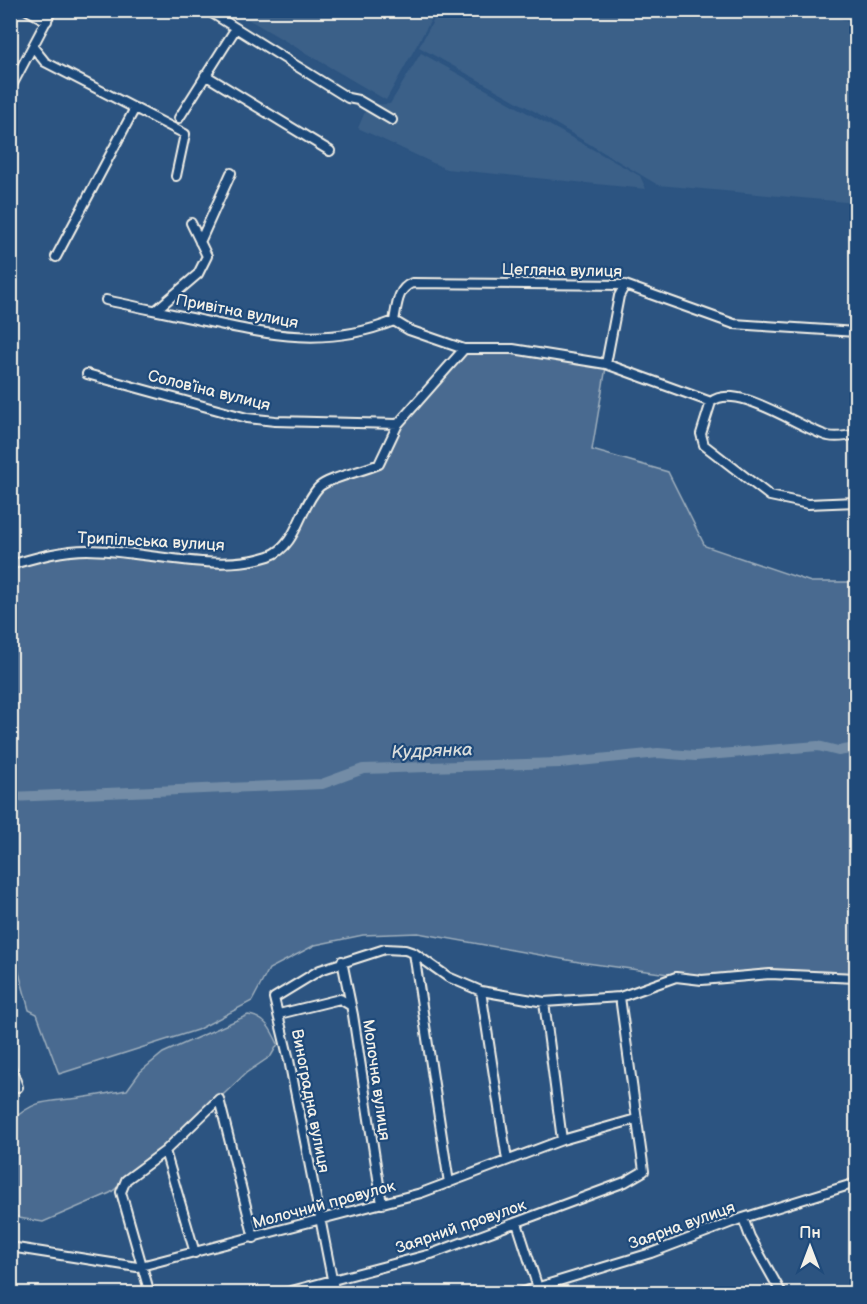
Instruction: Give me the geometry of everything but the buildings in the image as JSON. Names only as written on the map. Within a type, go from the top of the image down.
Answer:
[{"type":"street","points":[[27,10],[47,21]]},
{"type":"street","points":[[10,89],[52,10]]},
{"type":"street","points":[[207,10],[348,98],[358,100],[392,120]]},
{"type":"street","points":[[179,118],[236,28]]},
{"type":"street","points":[[33,46],[45,62],[184,135],[177,176]]},
{"type":"street","points":[[206,75],[330,151]]},
{"type":"street","points":[[56,257],[135,108]]},
{"type":"street","points":[[200,242],[231,173]]},
{"type":"street","points":[[156,310],[198,274],[207,256],[191,223]]},
{"type":"street","name":"Цегляна вулиця","points":[[394,321],[400,294],[404,286],[412,283],[625,285],[734,324],[856,332]]},
{"type":"street","points":[[606,364],[619,296],[625,285]]},
{"type":"street","name":"Привітна вулиця","points":[[106,300],[265,334],[298,338],[340,336],[394,321]]},
{"type":"street","points":[[394,321],[409,330],[464,349],[513,349],[606,364],[711,402]]},
{"type":"street","name":"Трипільська вулиця","points":[[10,565],[66,551],[86,550],[158,555],[183,561],[251,561],[272,555],[288,541],[317,488],[322,484],[379,464],[398,424],[464,349]]},
{"type":"street","name":"Соловʼїна вулиця","points":[[87,374],[248,418],[274,421],[398,424]]},
{"type":"street","points":[[856,434],[831,437],[799,426],[748,399],[727,396],[716,398],[711,402],[701,434],[704,445],[770,496],[808,504],[856,502]]},
{"type":"street","points":[[342,961],[385,949],[405,950],[414,953],[448,977],[482,991],[544,1002],[620,997],[676,977],[702,980],[743,974],[770,974],[856,978]]},
{"type":"street","points":[[414,953],[449,1183]]},
{"type":"street","name":"Виноградна вулиця","points":[[335,1293],[274,998],[311,975],[342,961]]},
{"type":"street","name":"Молочна вулиця","points":[[342,961],[382,1204]]},
{"type":"street","points":[[482,991],[507,1160]]},
{"type":"street","points":[[620,997],[636,1119]]},
{"type":"street","points":[[279,1014],[340,999],[350,1005]]},
{"type":"street","points":[[544,1002],[562,1140]]},
{"type":"street","points":[[10,1064],[18,1087]]},
{"type":"street","points":[[150,1293],[121,1192],[126,1180],[165,1151],[219,1099],[254,1238]]},
{"type":"street","name":"Молочний провулок","points":[[10,1247],[124,1266],[143,1265],[382,1204],[449,1183],[562,1140],[636,1119]]},
{"type":"street","name":"Заярний провулок","points":[[280,1293],[431,1254],[625,1182],[644,1171],[636,1119]]},
{"type":"street","points":[[165,1151],[195,1253]]},
{"type":"street","name":"Заярна вулиця","points":[[516,1293],[651,1253],[743,1218],[856,1184]]},
{"type":"street","points":[[743,1218],[750,1237],[782,1293]]},
{"type":"street","points":[[517,1223],[538,1288]]},
{"type":"shaded area","points":[[439,10],[827,11],[856,27],[856,203],[658,185],[534,111],[419,47]]},
{"type":"shaded area","points":[[234,11],[436,11],[386,100]]},
{"type":"shaded area","points":[[421,53],[640,176],[646,189],[446,169],[358,128],[368,105],[390,104]]},
{"type":"shaded area","points":[[465,352],[512,352],[606,367],[592,450],[668,472],[705,546],[811,582],[856,582],[856,976],[770,972],[743,972],[714,978],[676,975],[579,962],[418,933],[363,935],[315,945],[269,969],[252,1001],[197,1030],[59,1074],[37,1014],[29,1010],[11,943],[11,568],[67,554],[86,552],[251,564],[290,543],[323,487],[381,466],[401,426]]},
{"type":"shaded area","points":[[248,1015],[259,1018],[273,1033],[278,1044],[271,1056],[246,1073],[169,1146],[110,1193],[43,1222],[19,1218],[11,1213],[11,1121],[32,1106],[39,1104],[127,1090],[140,1072],[163,1053]]},
{"type":"waterway","name":"Кудрянка","points":[[10,797],[322,784],[363,769],[560,763],[658,753],[695,756],[818,746],[838,751],[856,748]]}]
